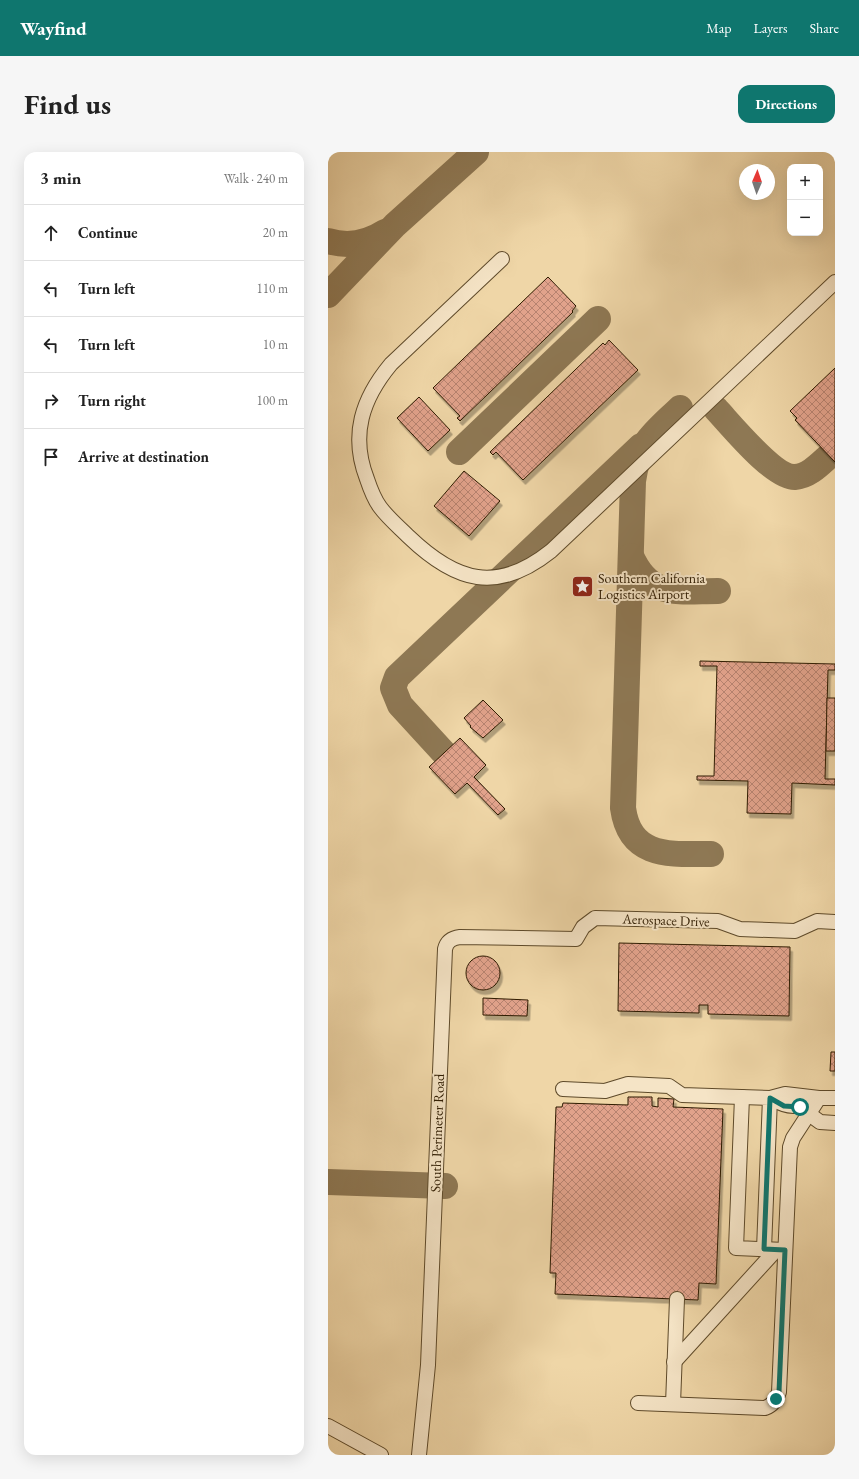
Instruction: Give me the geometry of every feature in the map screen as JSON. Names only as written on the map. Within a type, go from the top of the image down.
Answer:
[{"type":"street","points":[[502,259],[391,364],[369,396],[359,430],[359,446],[362,466],[378,505],[387,517],[429,556],[443,565],[481,577],[502,577],[518,572],[537,562],[551,551],[835,282]]},
{"type":"street","name":"Aerospace Drive","points":[[576,939],[583,927],[595,918],[718,921],[740,929],[795,931],[817,922],[835,922]]},
{"type":"street","name":"South Perimeter Road","points":[[419,1455],[428,1365],[446,944],[453,938],[460,936],[576,939]]},
{"type":"street","points":[[563,1089],[605,1091],[628,1084],[669,1086],[682,1095],[770,1098],[784,1106],[800,1107],[819,1098],[835,1098]]},
{"type":"street","points":[[742,1097],[736,1248],[775,1250]]},
{"type":"street","points":[[638,1403],[764,1408],[771,1406],[776,1399],[779,1392],[770,1098]]},
{"type":"street","points":[[674,1362],[775,1250],[790,1147],[793,1138],[819,1098]]},
{"type":"street","points":[[809,1114],[820,1122],[835,1122]]},
{"type":"street","points":[[673,1404],[677,1299]]},
{"type":"street","points":[[328,1426],[381,1455]]},
{"type":"building","points":[[548,277],[576,306],[572,311],[573,312],[460,421],[457,418],[460,416],[433,388]]},
{"type":"building","points":[[609,340],[638,370],[523,480],[496,452],[493,455],[490,452],[603,343],[605,345]]},
{"type":"building","points":[[835,368],[835,462],[795,420],[797,418],[790,411]]},
{"type":"building","points":[[419,397],[450,430],[428,451],[397,418]]},
{"type":"building","points":[[464,471],[500,501],[469,536],[434,506]]},
{"type":"building","points":[[700,661],[835,664],[835,670],[828,670],[825,779],[835,779],[835,785],[792,783],[791,814],[747,813],[748,781],[697,780],[697,776],[714,776],[717,666],[700,666]]},
{"type":"building","points":[[827,698],[835,698],[835,751],[826,751]]},
{"type":"building","points":[[483,700],[503,720],[483,738],[470,727],[471,726],[464,718]]},
{"type":"building","points":[[460,738],[486,765],[474,777],[505,809],[498,815],[467,783],[455,794],[429,767]]},
{"type":"building","points":[[619,943],[790,947],[789,1016],[708,1014],[708,1005],[699,1005],[699,1013],[618,1011]]},
{"type":"building","points":[[480,956],[486,956],[490,957],[497,963],[500,973],[499,980],[493,987],[486,990],[480,990],[476,989],[469,983],[466,976],[466,970],[467,966],[473,959]]},
{"type":"building","points":[[483,998],[528,1000],[527,1016],[483,1015]]},
{"type":"building","points":[[831,1052],[835,1052],[835,1071],[830,1071]]},
{"type":"building","points":[[628,1097],[652,1097],[652,1106],[658,1107],[658,1098],[674,1099],[673,1107],[723,1109],[716,1284],[699,1283],[698,1300],[555,1294],[556,1273],[550,1273],[556,1107],[562,1107],[563,1103],[628,1105]]},
{"type":"taxiway","points":[[328,295],[395,225],[476,152]]},
{"type":"taxiway","points":[[328,241],[343,244],[358,243],[372,239],[385,232]]},
{"type":"taxiway","points":[[459,452],[598,319]]},
{"type":"taxiway","points":[[680,408],[655,432],[643,448],[635,468],[633,481],[623,808],[627,825],[634,837],[643,845],[667,853],[711,854]]},
{"type":"taxiway","points":[[716,409],[753,449],[776,469],[786,475],[795,477],[805,474],[814,469],[829,456]]},
{"type":"taxiway","points":[[444,753],[400,705],[393,688],[397,677],[641,446]]},
{"type":"taxiway","points":[[631,556],[647,580],[656,586],[667,590],[690,592],[718,591]]},
{"type":"taxiway","points":[[328,1182],[445,1186]]},
{"type":"place","name":"Southern California Logistics Airport","points":[[582,586]]},
{"type":"route","points":[[776,1399],[779,1392],[785,1250],[764,1249],[770,1098],[784,1106],[800,1107]]}]
